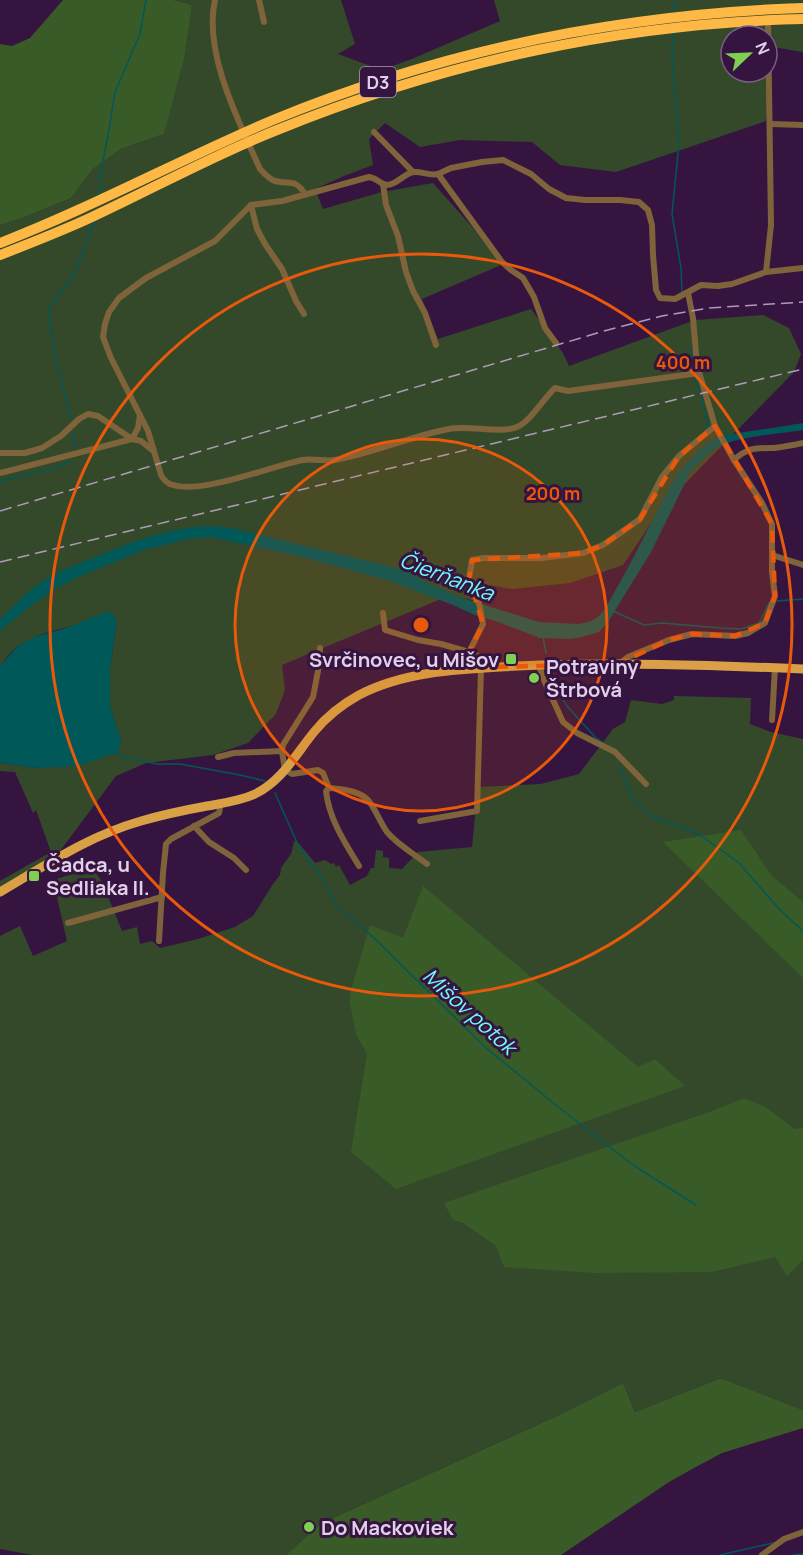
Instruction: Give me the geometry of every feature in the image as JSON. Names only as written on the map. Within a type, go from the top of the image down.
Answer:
[{"type":"highway","name":"D3","points":[[0,243],[276,130],[405,84],[614,30],[668,28],[779,14],[803,8]]},
{"type":"highway","name":"D3","points":[[779,14],[803,19]]},
{"type":"highway","name":"D3","points":[[0,255],[93,217],[157,179]]},
{"type":"main road","points":[[0,892],[63,853],[102,834],[156,817],[242,800],[259,792],[285,770],[332,713],[347,702],[371,690],[396,681],[428,673],[539,665],[618,664],[803,669]]},
{"type":"street","points":[[215,0],[212,26],[215,48],[225,85],[260,169],[275,181],[296,184],[305,194]]},
{"type":"street","points":[[259,0],[264,22]]},
{"type":"street","points":[[766,272],[771,225],[769,0]]},
{"type":"street","points":[[771,124],[803,125]]},
{"type":"street","points":[[374,132],[413,172],[438,174],[451,168],[503,160],[531,174],[549,189],[566,198],[639,202],[648,210],[652,225],[657,294],[660,298],[675,299],[701,285],[732,284],[766,272],[803,268]]},
{"type":"street","points":[[413,172],[389,185],[383,184],[374,177],[369,177],[282,201],[251,205],[215,241],[146,278],[119,298],[109,312],[104,337],[111,358],[141,414],[165,481],[183,487],[209,485],[305,460],[334,460],[451,428],[516,428],[526,422],[555,388],[568,391],[699,373]]},
{"type":"street","points":[[438,174],[502,262],[523,278],[534,297],[547,332],[556,343]]},
{"type":"street","points":[[383,184],[386,205],[398,236],[406,272],[413,291],[424,308],[436,345]]},
{"type":"street","points":[[251,205],[265,244],[282,269],[304,314]]},
{"type":"street","points":[[618,664],[627,657],[669,640],[692,634],[735,636],[748,633],[765,623],[775,596],[772,572],[772,524],[762,503],[715,426],[699,373],[688,293]]},
{"type":"street","points":[[0,453],[25,453],[42,448],[88,414],[98,416],[132,439],[141,441],[154,453]]},
{"type":"street","points":[[0,473],[132,439],[138,428],[141,414]]},
{"type":"street","points":[[451,671],[452,663],[470,652],[483,624],[477,593],[469,579],[472,560],[541,558],[583,553],[603,545],[640,519],[662,477],[679,456],[715,426]]},
{"type":"street","points":[[733,458],[753,448],[776,448],[803,443]]},
{"type":"street","points":[[772,555],[803,565]]},
{"type":"street","points":[[383,613],[385,630],[470,652],[488,660],[485,668],[477,810],[420,821]]},
{"type":"street","points":[[320,648],[313,698],[293,728],[282,751],[285,770],[292,774],[318,770],[323,773],[329,788]]},
{"type":"street","points":[[539,665],[563,722],[601,747],[615,752],[646,784]]},
{"type":"street","points":[[772,720],[776,668]]},
{"type":"street","points":[[218,757],[234,753],[282,751]]},
{"type":"street","points":[[329,788],[343,789],[364,796],[371,802],[387,832],[428,864]]},
{"type":"street","points":[[329,788],[326,791],[327,803],[342,839],[359,866]]},
{"type":"street","points":[[159,941],[166,844],[219,813],[219,804]]},
{"type":"street","points":[[194,826],[209,842],[234,858],[246,870]]},
{"type":"street","points":[[68,923],[162,897]]},
{"type":"street","points":[[762,1555],[784,1539],[803,1532]]},
{"type":"highlighted area","points":[[715,426],[772,524],[775,596],[765,623],[735,636],[692,634],[669,640],[618,664],[490,667],[488,660],[469,652],[483,624],[469,579],[472,560],[583,553],[603,545],[640,519],[679,456]]},
{"type":"shaded area","points":[[63,0],[174,0],[192,5],[184,58],[164,134],[121,149],[93,169],[71,198],[0,225],[0,44],[12,46],[30,38]]},
{"type":"shaded area","points":[[174,0],[341,0],[355,44],[338,54],[381,70],[500,21],[494,0],[803,0],[803,52],[779,48],[779,24],[719,24],[719,84],[770,84],[766,121],[616,172],[560,165],[532,142],[460,140],[420,147],[385,123],[369,139],[373,165],[315,189],[323,209],[382,192],[433,183],[473,228],[501,265],[422,299],[438,339],[531,309],[563,353],[569,366],[695,320],[763,315],[789,328],[801,354],[794,372],[662,507],[623,565],[570,583],[512,589],[479,583],[471,587],[476,601],[453,594],[282,665],[285,690],[276,714],[248,743],[213,755],[146,763],[116,776],[60,851],[0,894],[0,881],[51,852],[36,810],[33,813],[15,772],[0,771],[0,763],[36,768],[121,742],[110,705],[110,668],[116,618],[42,634],[17,647],[0,666],[0,225],[71,198],[93,169],[121,149],[164,134],[192,5]]},
{"type":"shaded area","points":[[803,423],[803,430],[728,443],[708,454],[691,471],[651,552],[608,622],[599,632],[582,637],[540,638],[387,580],[306,558],[211,537],[188,539],[144,550],[76,578],[29,607],[0,631],[0,619],[5,614],[28,592],[61,571],[160,534],[178,529],[214,526],[231,528],[405,570],[462,598],[539,622],[578,624],[589,622],[605,609],[670,486],[679,472],[701,448],[717,437]]},
{"type":"shaded area","points":[[108,611],[116,618],[110,668],[110,705],[121,742],[118,752],[78,766],[36,768],[0,763],[0,666],[18,646],[34,637],[69,627]]},
{"type":"shaded area","points":[[674,696],[751,698],[750,724],[771,732],[803,739],[803,1410],[721,1378],[635,1412],[623,1383],[561,1414],[320,1524],[286,1555],[33,1555],[0,1549],[0,936],[20,926],[33,956],[67,941],[53,880],[73,874],[94,871],[104,884],[122,931],[137,927],[140,944],[152,941],[160,948],[235,927],[253,916],[280,875],[281,868],[291,854],[296,840],[315,863],[325,860],[331,864],[334,863],[336,867],[339,865],[350,885],[367,876],[371,868],[374,868],[376,850],[383,851],[383,857],[389,858],[389,868],[402,869],[418,852],[472,847],[478,787],[541,784],[579,774],[613,729],[625,722],[631,700],[662,704],[674,700]]},
{"type":"shaded area","points":[[741,830],[771,875],[803,902],[803,978],[663,842]]},
{"type":"shaded area","points":[[423,886],[638,1067],[655,1059],[685,1086],[396,1189],[351,1152],[367,1054],[356,1034],[350,993],[370,925],[403,938]]},
{"type":"shaded area","points":[[744,1098],[764,1106],[795,1129],[803,1128],[803,1260],[787,1276],[775,1257],[712,1272],[595,1273],[504,1267],[496,1246],[463,1223],[453,1220],[444,1203],[712,1111]]},
{"type":"shaded area","points":[[721,1378],[803,1410],[803,1428],[722,1453],[669,1482],[561,1555],[286,1555],[320,1524],[561,1414],[623,1383],[635,1412]]},
{"type":"waterway","points":[[99,196],[101,170],[115,92],[140,34],[146,0]]},
{"type":"waterway","points":[[673,14],[675,0]]},
{"type":"waterway","points":[[673,34],[672,53],[679,143],[672,214],[681,268],[682,292]]},
{"type":"waterway","points":[[71,419],[56,358],[48,311],[75,272],[95,221]]},
{"type":"waterway","points":[[692,345],[693,369]]},
{"type":"waterway","points":[[695,377],[699,390]]},
{"type":"waterway","points":[[701,397],[708,427]]},
{"type":"waterway","points":[[73,433],[75,448]]},
{"type":"waterway","points":[[0,481],[56,468],[70,461]]},
{"type":"waterway","points":[[777,601],[803,599]]},
{"type":"waterway","points":[[613,611],[644,625],[662,623],[741,629],[759,623],[769,603]]},
{"type":"waterway","points":[[543,637],[546,653]]},
{"type":"waterway","points":[[552,680],[567,706],[595,737],[605,744]]},
{"type":"waterway","name":"Mišov potok","points":[[113,753],[157,764],[180,764],[265,781]]},
{"type":"waterway","points":[[620,767],[631,797],[652,816],[700,835],[739,863],[781,911],[803,931]]},
{"type":"waterway","name":"Mišov potok","points":[[275,793],[299,847],[322,878],[337,907],[373,937],[485,1047],[633,1165],[696,1205]]},
{"type":"waterway","points":[[720,1555],[773,1543]]},
{"type":"waterway","points":[[793,1555],[803,1554]]},
{"type":"railway","points":[[0,511],[604,331],[662,316],[709,308],[803,302]]},
{"type":"railway","points":[[0,562],[803,369]]},
{"type":"place","name":"Svrčinovec, u Mišov","points":[[511,659]]},
{"type":"place","name":"Potraviny Štrbová","points":[[534,678]]},
{"type":"place","name":"Čadca, u Sedliaka II.","points":[[34,876]]},
{"type":"place","name":"Do Mackoviek","points":[[309,1527]]},
{"type":"water label","name":"Čierňanka","points":[[447,576]]}]
